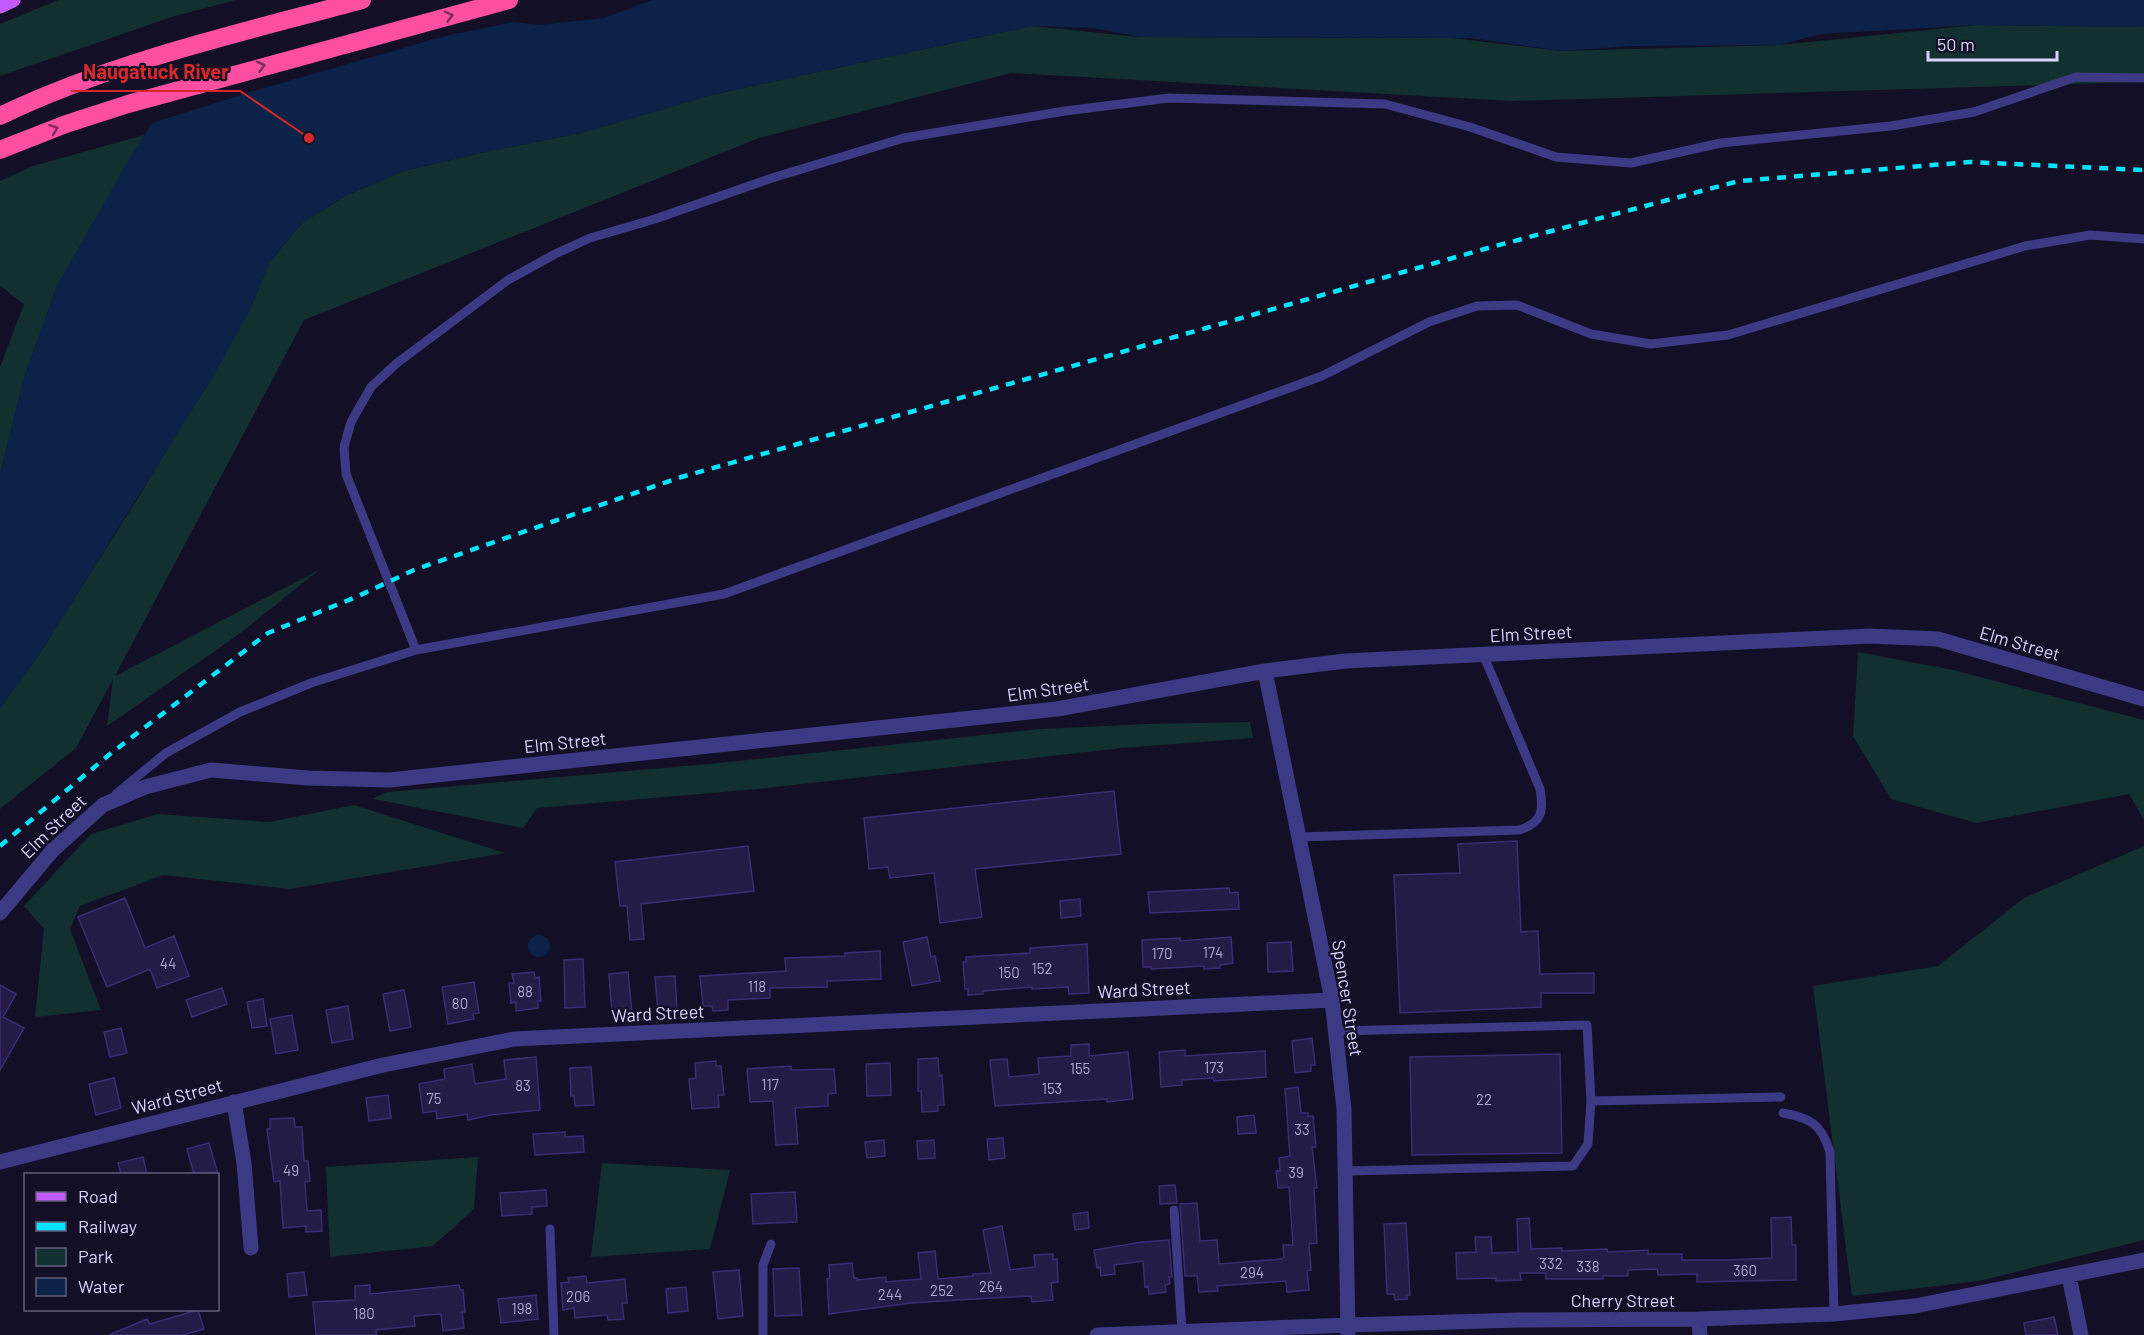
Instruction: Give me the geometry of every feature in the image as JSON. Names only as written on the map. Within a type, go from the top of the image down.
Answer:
[{"type":"highway","points":[[0,116],[128,66],[362,0]]},
{"type":"highway","points":[[0,150],[66,124],[138,101],[509,0]]},
{"type":"main road","points":[[0,6],[13,0]]},
{"type":"street","name":"Elm Street","points":[[0,913],[52,851],[103,805],[145,787],[211,770],[308,778],[389,780],[1057,709],[1264,671],[1345,661],[1870,636],[1938,639],[2144,699]]},
{"type":"street","name":"Spencer Street","points":[[1264,671],[1332,1000],[1344,1109],[1348,1330]]},
{"type":"street","name":"Ward Street","points":[[0,1162],[383,1065],[514,1039],[1332,1000]]},
{"type":"street","points":[[234,1102],[244,1163],[250,1248]]},
{"type":"street","name":"Cherry Street","points":[[1097,1335],[1182,1331],[1348,1330],[1520,1320],[1700,1327],[1915,1306],[2144,1260]]},
{"type":"street","points":[[2068,1276],[2081,1335]]},
{"type":"lane","points":[[416,650],[346,474],[344,447],[351,422],[370,387],[397,363],[508,280],[590,238],[655,219],[772,178],[904,138],[1065,111],[1169,98],[1385,104],[1470,127],[1556,157],[1631,163],[1721,143],[1891,126],[1974,112],[2076,78],[2144,78]]},
{"type":"lane","points":[[103,805],[166,753],[240,712],[311,683],[416,650],[724,594],[1322,376],[1429,322],[1477,306],[1517,305],[1591,334],[1651,344],[1728,335],[2025,246],[2090,235],[2144,239]]},
{"type":"lane","points":[[1299,837],[1519,830],[1531,826],[1540,817],[1542,802],[1540,789],[1483,654]]},
{"type":"lane","points":[[1335,1031],[1587,1025],[1591,1101],[1588,1144],[1573,1166],[1346,1171]]},
{"type":"lane","points":[[1591,1101],[1781,1097]]},
{"type":"lane","points":[[1783,1113],[1805,1117],[1815,1123],[1830,1152],[1834,1314]]},
{"type":"lane","points":[[1174,1210],[1182,1331]]},
{"type":"lane","points":[[550,1229],[554,1335]]},
{"type":"lane","points":[[764,1335],[763,1264],[771,1244]]},
{"type":"green space","points":[[58,0],[236,0],[175,16],[0,76],[0,24]]},
{"type":"green space","points":[[1977,25],[2144,27],[2144,82],[1512,101],[1011,73],[759,138],[304,320],[115,676],[319,570],[242,632],[107,726],[113,679],[76,748],[0,809],[0,708],[38,656],[141,493],[249,311],[270,262],[302,223],[347,195],[404,171],[581,133],[711,95],[1032,26],[1140,37],[1452,38],[1561,51],[1779,45]]},
{"type":"green space","points":[[144,135],[57,286],[23,381],[0,475],[0,367],[24,304],[0,286],[0,181],[33,166]]},
{"type":"green space","points":[[1858,652],[1953,670],[2144,720],[2144,820],[2129,794],[1976,823],[1891,799],[1853,736]]},
{"type":"green space","points":[[1250,722],[1253,738],[1122,748],[757,789],[537,808],[523,828],[373,799],[387,792],[709,764],[1040,729]]},
{"type":"green space","points":[[354,805],[505,853],[290,889],[163,875],[80,906],[70,929],[101,1010],[35,1017],[44,929],[24,906],[91,834],[158,814],[269,822]]},
{"type":"green space","points":[[2144,846],[2144,1240],[1979,1281],[1852,1296],[1813,986],[1938,966],[2024,898]]},
{"type":"green space","points":[[478,1157],[474,1209],[433,1246],[330,1257],[326,1167]]},
{"type":"green space","points":[[602,1163],[730,1170],[710,1249],[591,1257]]},
{"type":"water","points":[[652,0],[2144,0],[2144,27],[1977,25],[1821,34],[1779,45],[1632,46],[1561,51],[1470,38],[1140,37],[1093,28],[1032,26],[711,95],[581,133],[404,171],[347,195],[302,223],[270,262],[249,311],[216,372],[38,656],[0,708],[0,475],[23,381],[57,286],[152,123],[445,36],[514,22],[539,25],[604,18]]},
{"type":"water","points":[[539,935],[547,938],[550,946],[547,954],[539,957],[531,954],[528,946],[531,938]]},
{"type":"building","points":[[1114,791],[1121,854],[975,869],[982,917],[940,923],[934,873],[890,878],[888,867],[869,869],[864,818]]},
{"type":"building","points":[[1517,841],[1521,932],[1538,931],[1540,974],[1594,973],[1594,993],[1541,993],[1541,1007],[1400,1013],[1394,875],[1460,873],[1458,844]]},
{"type":"building","points":[[748,846],[754,891],[641,904],[644,939],[630,940],[627,906],[620,906],[615,862]]},
{"type":"building","points":[[1229,888],[1230,893],[1238,892],[1239,909],[1150,913],[1148,892]]},
{"type":"building","points":[[125,898],[145,948],[174,936],[189,976],[157,988],[150,969],[107,987],[78,917]]},
{"type":"building","points":[[1080,899],[1081,916],[1061,918],[1060,901]]},
{"type":"building","points":[[927,937],[931,957],[935,956],[940,981],[912,986],[903,942]]},
{"type":"building","points":[[1231,937],[1233,963],[1220,965],[1220,968],[1204,969],[1204,966],[1151,969],[1151,967],[1143,967],[1142,940],[1180,938],[1180,941]]},
{"type":"building","points":[[1291,942],[1293,971],[1268,972],[1267,943]]},
{"type":"building","points":[[1087,944],[1089,993],[1069,994],[1068,987],[1032,989],[1032,987],[983,991],[983,994],[968,995],[968,989],[965,989],[963,962],[966,962],[966,957],[1030,953],[1030,948]]},
{"type":"building","points":[[880,951],[881,979],[827,981],[827,987],[770,988],[770,998],[728,1000],[728,1010],[713,1011],[712,1006],[703,1006],[700,976],[786,971],[785,958],[845,956],[845,953]]},
{"type":"building","points":[[583,959],[585,1007],[565,1008],[564,960]]},
{"type":"building","points":[[534,972],[535,978],[539,977],[541,1001],[538,1001],[538,1008],[516,1011],[516,1002],[511,1003],[509,983],[514,983],[512,974]]},
{"type":"building","points":[[628,972],[632,1013],[612,1014],[609,974]]},
{"type":"building","points":[[675,976],[677,1011],[658,1012],[655,977]]},
{"type":"building","points":[[474,982],[479,1013],[473,1014],[474,1019],[448,1024],[442,987]]},
{"type":"building","points":[[0,985],[16,994],[3,1017],[24,1028],[0,1070]]},
{"type":"building","points":[[222,988],[227,1004],[192,1017],[186,1000]]},
{"type":"building","points":[[404,990],[411,1027],[390,1031],[383,994]]},
{"type":"building","points":[[263,999],[267,1026],[252,1028],[247,1002]]},
{"type":"building","points":[[348,1006],[353,1039],[332,1043],[326,1010]]},
{"type":"building","points":[[292,1015],[298,1050],[276,1054],[270,1019]]},
{"type":"building","points":[[121,1028],[127,1053],[110,1057],[104,1032]]},
{"type":"building","points":[[1312,1038],[1315,1065],[1311,1065],[1311,1071],[1295,1073],[1292,1041]]},
{"type":"building","points":[[1089,1044],[1089,1056],[1128,1052],[1133,1099],[995,1106],[990,1060],[1007,1059],[1009,1077],[1039,1074],[1038,1058],[1071,1056],[1071,1045]]},
{"type":"building","points":[[1185,1050],[1185,1056],[1265,1051],[1266,1077],[1214,1081],[1213,1078],[1182,1080],[1182,1085],[1161,1087],[1159,1052]]},
{"type":"building","points":[[1560,1054],[1562,1153],[1412,1155],[1410,1057]]},
{"type":"building","points":[[536,1057],[540,1110],[468,1120],[467,1114],[437,1119],[436,1111],[423,1113],[419,1084],[445,1079],[444,1069],[472,1064],[475,1084],[506,1079],[504,1060]]},
{"type":"building","points":[[938,1058],[939,1076],[942,1075],[944,1105],[938,1105],[938,1111],[922,1112],[921,1091],[918,1091],[918,1059]]},
{"type":"building","points":[[716,1061],[716,1066],[721,1066],[724,1095],[718,1095],[719,1107],[692,1109],[689,1079],[696,1078],[695,1063]]},
{"type":"building","points":[[890,1063],[891,1095],[867,1096],[866,1064]]},
{"type":"building","points":[[791,1066],[791,1070],[834,1069],[836,1093],[828,1094],[828,1106],[795,1108],[798,1144],[776,1145],[773,1101],[750,1102],[747,1069]]},
{"type":"building","points":[[591,1067],[594,1105],[575,1106],[574,1096],[571,1096],[570,1068]]},
{"type":"building","points":[[114,1078],[121,1108],[96,1115],[89,1084]]},
{"type":"building","points":[[1298,1087],[1301,1113],[1313,1116],[1316,1147],[1312,1147],[1317,1188],[1314,1188],[1317,1243],[1309,1244],[1311,1270],[1307,1271],[1309,1290],[1287,1292],[1286,1281],[1217,1286],[1218,1291],[1199,1292],[1197,1276],[1185,1276],[1180,1204],[1197,1203],[1200,1241],[1217,1240],[1219,1264],[1281,1259],[1284,1257],[1283,1245],[1293,1245],[1289,1187],[1278,1188],[1276,1171],[1280,1171],[1279,1158],[1290,1156],[1285,1089]]},
{"type":"building","points":[[388,1095],[391,1118],[369,1121],[366,1098]]},
{"type":"building","points":[[1254,1115],[1256,1133],[1238,1134],[1237,1117]]},
{"type":"building","points":[[294,1118],[295,1127],[302,1127],[304,1161],[308,1161],[310,1181],[305,1182],[307,1211],[321,1210],[322,1231],[306,1232],[306,1226],[283,1228],[280,1181],[274,1182],[267,1129],[270,1129],[270,1119]]},
{"type":"building","points":[[565,1132],[565,1137],[583,1136],[584,1152],[535,1155],[533,1134]]},
{"type":"building","points":[[1003,1138],[1005,1158],[989,1160],[987,1139]]},
{"type":"building","points":[[884,1140],[885,1156],[867,1158],[865,1142]]},
{"type":"building","points":[[934,1140],[935,1158],[918,1159],[917,1141]]},
{"type":"building","points":[[209,1143],[218,1173],[194,1173],[187,1149]]},
{"type":"building","points":[[143,1157],[147,1173],[121,1173],[118,1163]]},
{"type":"building","points":[[1175,1185],[1177,1203],[1160,1204],[1159,1186]]},
{"type":"building","points":[[546,1190],[547,1206],[532,1207],[532,1214],[502,1216],[500,1193]]},
{"type":"building","points":[[795,1192],[797,1222],[753,1224],[751,1194]]},
{"type":"building","points":[[1088,1212],[1089,1228],[1075,1230],[1073,1214]]},
{"type":"building","points":[[1791,1217],[1792,1245],[1796,1245],[1796,1280],[1697,1282],[1697,1274],[1658,1275],[1657,1269],[1628,1270],[1628,1276],[1603,1276],[1603,1279],[1546,1279],[1546,1273],[1520,1273],[1521,1280],[1457,1279],[1456,1253],[1476,1252],[1475,1237],[1491,1237],[1492,1253],[1518,1252],[1517,1219],[1529,1218],[1531,1249],[1562,1248],[1562,1251],[1607,1249],[1608,1252],[1648,1250],[1648,1254],[1682,1254],[1682,1260],[1726,1260],[1772,1258],[1771,1218]]},
{"type":"building","points":[[1406,1223],[1410,1295],[1407,1295],[1407,1299],[1395,1300],[1394,1294],[1387,1294],[1384,1224]]},
{"type":"building","points":[[1002,1226],[1010,1270],[1035,1267],[1034,1255],[1053,1254],[1053,1260],[1057,1259],[1058,1282],[1051,1283],[1053,1300],[1032,1302],[1031,1296],[974,1299],[911,1303],[829,1314],[827,1279],[830,1278],[829,1265],[852,1263],[854,1278],[857,1280],[886,1277],[886,1282],[921,1279],[918,1253],[935,1251],[938,1279],[991,1273],[983,1230]]},
{"type":"building","points":[[1169,1240],[1172,1277],[1169,1277],[1170,1284],[1165,1285],[1166,1292],[1149,1294],[1148,1286],[1145,1287],[1143,1261],[1114,1265],[1115,1274],[1101,1276],[1100,1267],[1097,1268],[1094,1250]]},
{"type":"building","points":[[799,1268],[802,1315],[775,1316],[773,1269]]},
{"type":"building","points":[[739,1270],[743,1316],[718,1319],[713,1272]]},
{"type":"building","points":[[304,1272],[307,1295],[289,1297],[287,1274]]},
{"type":"building","points":[[586,1276],[587,1283],[625,1279],[627,1303],[622,1303],[624,1319],[608,1320],[607,1315],[575,1318],[574,1308],[563,1310],[561,1283],[569,1282],[568,1278]]},
{"type":"building","points":[[370,1285],[370,1294],[459,1285],[460,1290],[463,1290],[464,1328],[443,1331],[441,1314],[414,1316],[415,1326],[376,1330],[377,1335],[316,1335],[313,1302],[355,1300],[355,1286]]},
{"type":"building","points":[[686,1287],[688,1311],[668,1313],[666,1289]]},
{"type":"building","points":[[536,1295],[538,1319],[501,1323],[498,1299]]},
{"type":"building","points":[[198,1311],[204,1329],[183,1335],[109,1335],[147,1319],[150,1324]]},
{"type":"building","points":[[2054,1317],[2058,1335],[2026,1335],[2024,1323]]},
{"type":"railway","points":[[0,846],[110,754],[268,633],[356,597],[414,570],[678,478],[1488,248],[1739,181],[1970,162],[2144,170]]},
{"type":"place","name":"Naugatuck River","points":[[309,138]]}]
